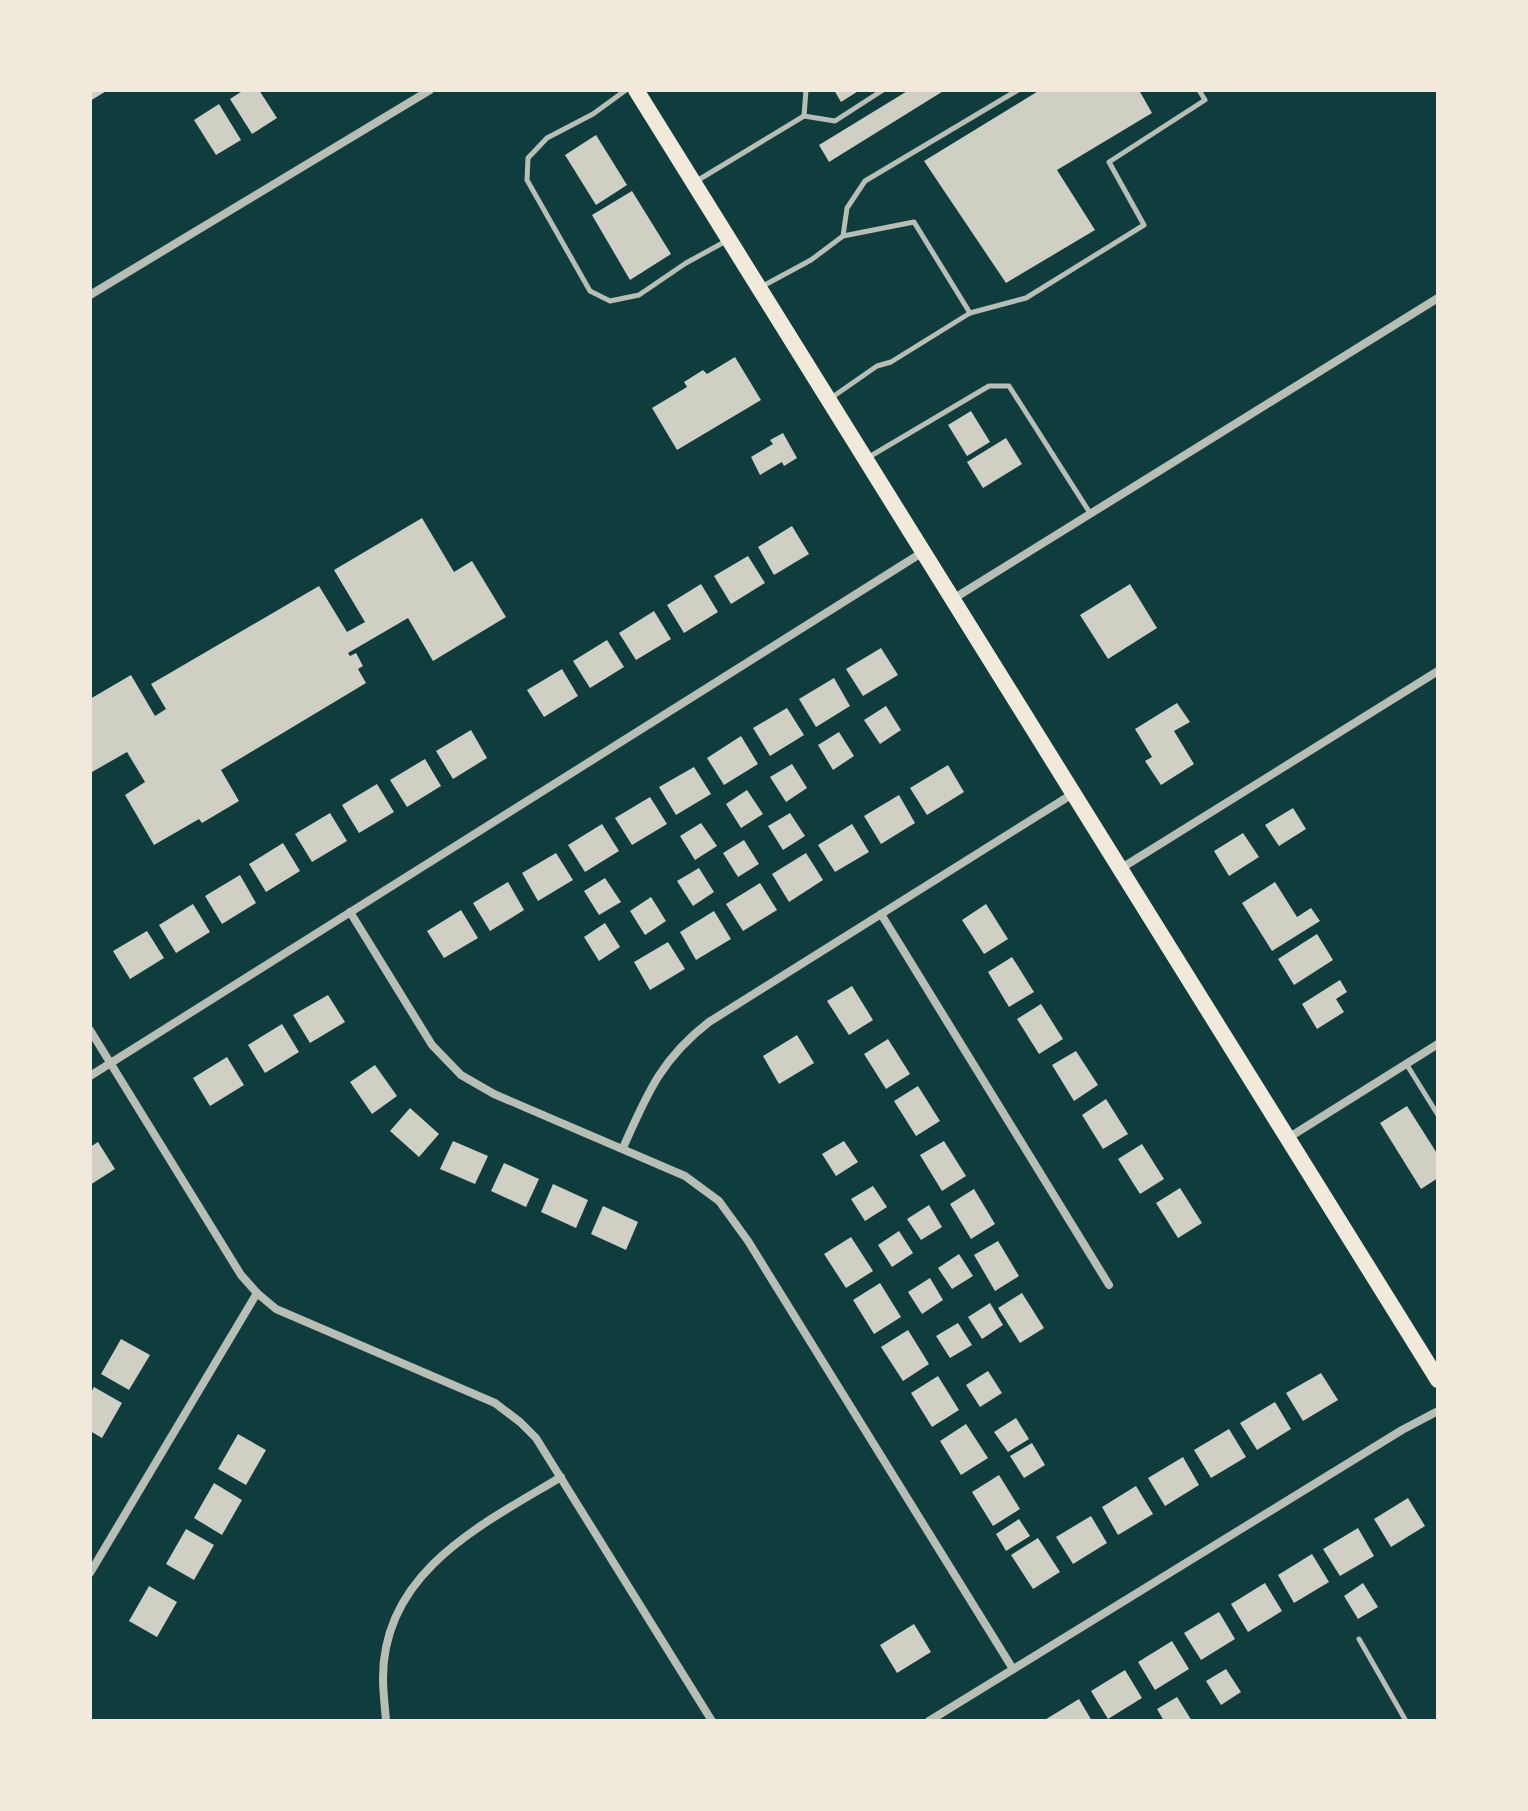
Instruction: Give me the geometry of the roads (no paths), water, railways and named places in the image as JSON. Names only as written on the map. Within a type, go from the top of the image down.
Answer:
[{"type":"main road","points":[[636,90],[1438,1380]]},
{"type":"street","points":[[90,295],[430,90]]},
{"type":"street","points":[[953,599],[1438,298]]},
{"type":"street","points":[[90,1076],[923,552]]},
{"type":"street","points":[[1120,869],[1438,671]]},
{"type":"street","points":[[623,1148],[656,1077],[691,1036],[1074,793]]},
{"type":"street","points":[[350,912],[432,1045],[454,1069],[494,1094],[695,1182],[719,1201],[733,1218],[1013,1669]]},
{"type":"street","points":[[881,914],[1109,1285]]},
{"type":"street","points":[[90,1030],[241,1275],[257,1293],[276,1309],[495,1403],[536,1438],[712,1721]]},
{"type":"street","points":[[1287,1139],[1438,1044]]},
{"type":"street","points":[[90,1573],[257,1293]]},
{"type":"street","points":[[929,1721],[1402,1430],[1438,1411]]},
{"type":"street","points":[[386,1721],[383,1676],[393,1625],[424,1572],[457,1542],[561,1477]]},
{"type":"lane","points":[[626,90],[593,114],[547,138],[528,158],[527,180],[590,291],[610,301],[639,295],[729,239]]},
{"type":"lane","points":[[804,116],[806,90]]},
{"type":"lane","points":[[694,182],[804,116],[835,121],[883,90]]},
{"type":"lane","points":[[843,236],[847,208],[865,181],[1018,90]]},
{"type":"lane","points":[[829,399],[877,366],[891,362],[970,313],[1026,298],[1144,225],[1109,162],[1205,100],[1199,90]]},
{"type":"lane","points":[[760,287],[811,260],[843,236],[914,222],[970,313]]},
{"type":"lane","points":[[865,460],[989,386],[1009,386],[1090,514]]},
{"type":"lane","points":[[1406,1064],[1438,1115]]},
{"type":"lane","points":[[1359,1639],[1406,1721]]}]
